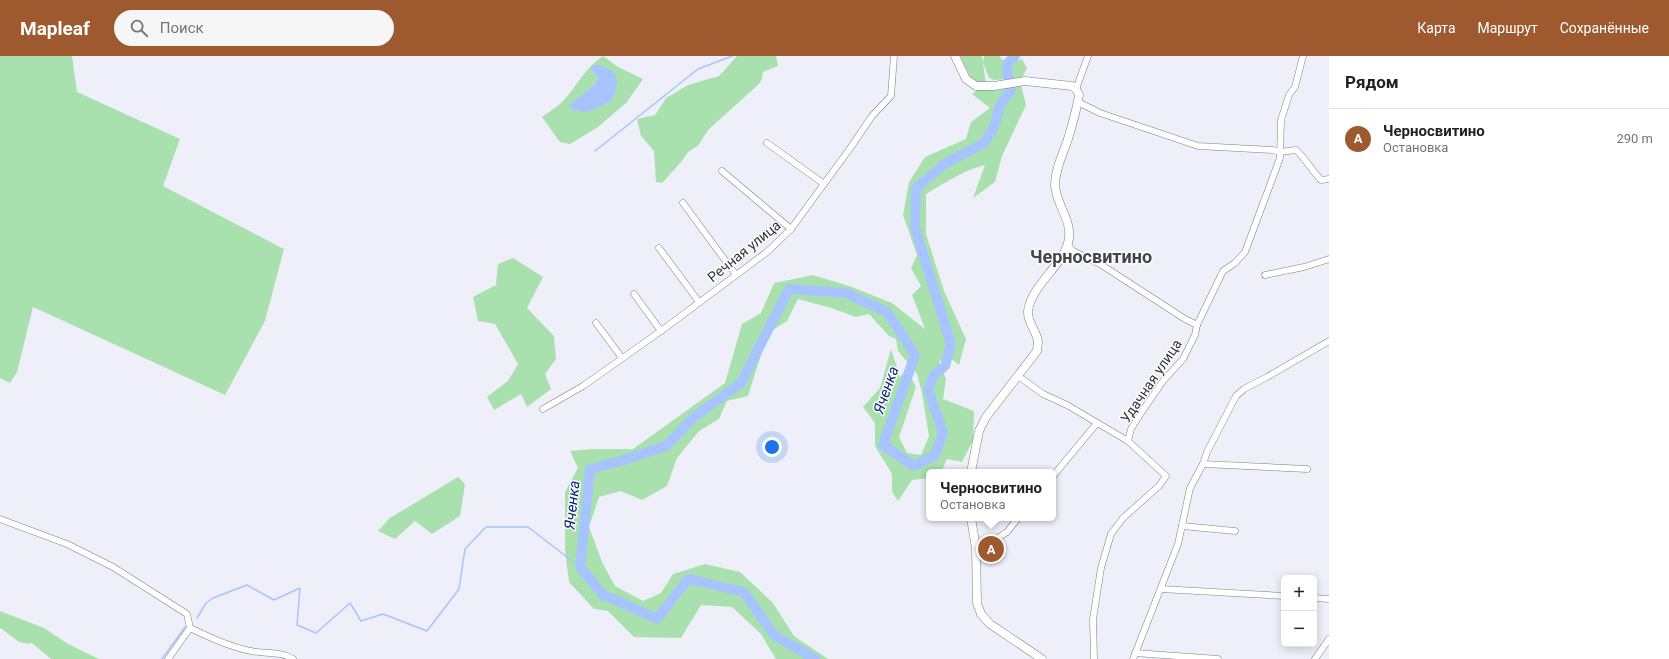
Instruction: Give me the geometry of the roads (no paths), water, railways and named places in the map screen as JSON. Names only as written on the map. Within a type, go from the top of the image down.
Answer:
[{"type":"street","name":"Речная улица","points":[[543,409],[583,386],[661,331],[767,252],[792,229],[872,116],[891,96],[894,56]]},
{"type":"street","points":[[955,56],[966,79],[976,86],[994,86],[1025,81],[1072,86],[1076,89],[1079,95],[1056,174],[1055,185],[1057,197],[1069,224],[1068,244],[1061,257],[1035,294],[1030,305],[1028,318],[1038,341],[1037,351],[986,417],[978,431],[972,469]]},
{"type":"street","points":[[1076,89],[1088,56]]},
{"type":"street","name":"Удачная улица","points":[[1094,659],[1093,620],[1101,568],[1111,534],[1123,518],[1159,486],[1166,476],[1128,441],[1131,429],[1163,382],[1184,359],[1195,335],[1197,325],[1223,271],[1235,263],[1245,252],[1280,158],[1281,120],[1289,94],[1295,87],[1303,56]]},
{"type":"street","points":[[1078,102],[1100,113],[1198,146],[1273,150],[1280,152],[1296,150],[1321,180],[1329,179]]},
{"type":"street","points":[[767,143],[824,184]]},
{"type":"street","points":[[722,171],[792,229]]},
{"type":"street","points":[[683,203],[736,274]]},
{"type":"street","points":[[1068,244],[1073,251],[1100,264],[1185,319],[1197,325]]},
{"type":"street","points":[[659,248],[699,302]]},
{"type":"street","points":[[1265,275],[1304,267],[1329,259]]},
{"type":"street","points":[[634,294],[661,331]]},
{"type":"street","points":[[596,323],[622,358]]},
{"type":"street","points":[[1218,659],[1134,656],[1178,544],[1190,488],[1236,396],[1244,389],[1329,341]]},
{"type":"street","points":[[1018,376],[1043,394],[1067,405],[1128,441]]},
{"type":"street","points":[[1056,472],[1097,423]]},
{"type":"street","points":[[1203,464],[1307,469]]},
{"type":"street","points":[[0,519],[67,544],[113,567],[187,614],[190,628],[168,659]]},
{"type":"street","points":[[972,521],[976,544],[976,604],[981,614],[990,624],[1042,659]]},
{"type":"street","points":[[976,544],[987,545],[1007,532],[1016,521]]},
{"type":"street","points":[[1182,526],[1235,531]]},
{"type":"street","points":[[1161,589],[1281,596]]},
{"type":"street","points":[[1317,598],[1329,600]]},
{"type":"street","points":[[190,628],[226,644],[251,651],[278,654],[293,659]]},
{"type":"street","points":[[1315,659],[1329,638]]},
{"type":"water","points":[[592,65],[608,68],[614,73],[617,81],[612,100],[593,110],[583,112],[571,109],[569,105],[594,85],[598,77],[591,70]]},
{"type":"waterway","points":[[595,151],[698,69],[732,56]]},
{"type":"waterway","name":"Яченка","points":[[815,659],[774,635],[744,592],[688,579],[657,619],[604,596],[580,567],[590,469],[624,460],[666,446],[694,417],[741,383],[789,289],[846,293],[887,312],[915,355],[883,445],[914,466],[935,455],[943,433],[928,389],[934,375],[945,366],[951,344],[915,228],[916,188],[946,163],[984,143],[994,127],[1000,105],[1011,90],[1007,70],[1008,63],[1015,56]]},
{"type":"waterway","name":"Яченка","points":[[197,618],[206,603],[213,598],[247,585],[274,600],[300,588],[297,625],[316,633],[350,603],[361,621],[383,614],[427,631],[459,589],[465,549],[486,527],[528,527],[580,567]]},
{"type":"waterway","points":[[162,659],[185,627]]},
{"type":"place","name":"Черносвитино","points":[[991,549]]},
{"type":"district","name":"Черносвитино","points":[[1091,257]]}]
